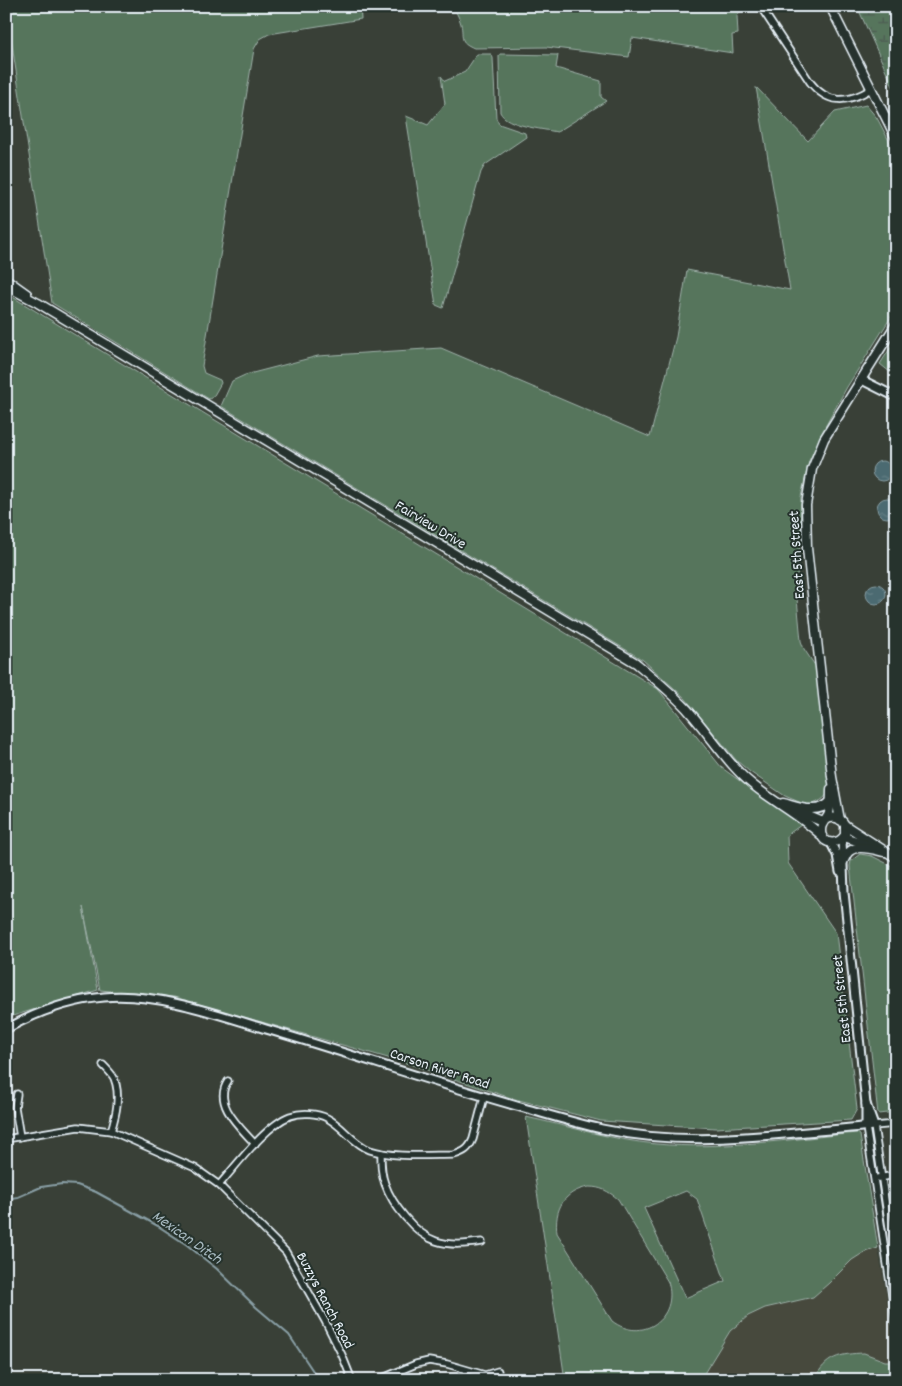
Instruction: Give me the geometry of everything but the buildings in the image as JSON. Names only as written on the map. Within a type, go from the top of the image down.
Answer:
[{"type":"main road","points":[[830,6],[896,138]]},
{"type":"main road","name":"Fairview Drive","points":[[6,279],[38,303]]},
{"type":"main road","name":"Fairview Drive","points":[[6,286],[38,303],[636,663],[664,685],[682,704],[738,772],[822,836]]},
{"type":"main road","name":"East 5th Street","points":[[843,822],[832,777],[807,548],[806,505],[812,468],[824,439],[896,324]]},
{"type":"main road","name":"East 5th Street","points":[[825,821],[830,802],[832,777]]},
{"type":"main road","points":[[778,802],[814,810],[822,809],[830,802]]},
{"type":"main road","name":"Fairview Drive","points":[[778,802],[825,821]]},
{"type":"main road","points":[[843,822],[846,830],[843,838],[836,843],[826,841],[822,836],[821,829],[825,821],[833,818],[843,822],[889,854]]},
{"type":"main road","points":[[843,838],[889,854]]},
{"type":"main road","points":[[843,862],[849,851],[854,849],[869,849],[889,854]]},
{"type":"street","points":[[760,6],[810,82],[818,91],[830,98],[842,100],[858,97],[871,89]]},
{"type":"street","points":[[862,380],[896,397]]},
{"type":"street","name":"East 5th Street","points":[[843,838],[844,892],[866,1104],[866,1127],[896,1322]]},
{"type":"street","name":"East 5th Street","points":[[831,843],[837,855],[844,892]]},
{"type":"street","name":"Carson River Road","points":[[6,1030],[24,1020],[63,1006],[104,997],[150,998],[210,1012],[484,1097],[602,1129],[668,1138],[717,1140],[874,1126]]},
{"type":"street","points":[[103,1066],[114,1078],[117,1112],[111,1131]]},
{"type":"street","points":[[228,1081],[223,1091],[227,1109],[255,1144]]},
{"type":"street","points":[[17,1094],[15,1107],[20,1137]]},
{"type":"street","points":[[219,1185],[255,1144],[276,1125],[290,1116],[314,1114],[322,1116],[336,1124],[360,1146],[381,1153],[454,1155],[464,1152],[473,1139],[484,1097]]},
{"type":"street","name":"East 5th Street","points":[[866,1104],[874,1126],[896,1274]]},
{"type":"street","points":[[874,1126],[896,1124]]},
{"type":"street","name":"Buzzys Ranch Road","points":[[6,1139],[78,1127],[111,1131],[195,1168],[219,1185],[286,1252],[325,1321],[352,1380]]},
{"type":"street","points":[[381,1153],[382,1172],[389,1194],[421,1233],[429,1238],[445,1243],[462,1245],[482,1242]]},
{"type":"street","points":[[873,1179],[896,1176]]},
{"type":"street","points":[[886,1263],[895,1262]]},
{"type":"street","points":[[378,1380],[429,1360],[485,1375],[498,1371]]},
{"type":"shaded area","points":[[878,1248],[896,1349],[896,1380],[700,1380],[730,1331],[748,1316],[765,1308],[813,1297],[852,1260],[863,1253]]},
{"type":"green space","points":[[6,6],[360,6],[361,19],[269,34],[260,39],[254,49],[202,366],[204,373],[220,380],[221,383],[213,397],[209,399],[52,303]]},
{"type":"green space","points":[[400,6],[744,6],[737,16],[738,34],[732,35],[733,53],[632,38],[629,57],[546,47],[474,48],[469,46],[463,39],[461,24],[456,12],[400,12]]},
{"type":"green space","points":[[857,6],[896,6],[896,93]]},
{"type":"green space","points":[[477,54],[491,54],[493,58],[496,118],[499,124],[525,133],[526,137],[485,165],[481,172],[443,308],[436,305],[406,116],[428,125],[445,104],[441,76],[445,81],[465,72]]},
{"type":"green space","points":[[500,54],[558,55],[556,68],[601,81],[601,97],[606,101],[557,132],[509,121],[500,112]]},
{"type":"green space","points":[[756,87],[808,141],[835,112],[866,105],[877,118],[896,154],[896,309],[847,387],[825,427],[809,461],[801,497],[796,588],[801,641],[816,667],[829,788],[825,797],[812,804],[811,807],[785,796],[736,760],[685,698],[643,660],[221,406],[232,381],[245,375],[318,356],[441,348],[650,437],[676,337],[687,270],[790,290]]},
{"type":"green space","points":[[6,293],[658,689],[722,768],[801,825],[787,835],[788,863],[836,933],[857,1109],[851,1120],[716,1128],[601,1121],[511,1098],[409,1064],[174,997],[100,990],[83,907],[98,990],[6,1018]]},
{"type":"green space","points":[[896,339],[896,377],[880,364]]},
{"type":"green space","points":[[860,854],[872,856],[896,868],[896,1112],[878,1114],[850,866],[851,861]]},
{"type":"green space","points":[[526,1117],[623,1139],[656,1144],[731,1145],[857,1133],[860,1135],[878,1248],[863,1253],[852,1260],[813,1297],[765,1308],[748,1316],[730,1331],[700,1380],[565,1380]],"holes":[[[589,1187],[604,1190],[618,1199],[668,1282],[670,1295],[668,1307],[655,1324],[646,1328],[635,1330],[623,1327],[612,1321],[557,1233],[557,1216],[562,1202],[573,1192]],[[686,1191],[697,1199],[725,1281],[685,1298],[644,1208]]]},
{"type":"green space","points":[[864,1353],[885,1361],[896,1361],[896,1380],[814,1380],[824,1366],[834,1358],[848,1354]]},
{"type":"water","points":[[882,461],[889,464],[892,471],[889,478],[882,481],[875,478],[872,471],[875,464]]},
{"type":"water","points":[[887,498],[894,501],[897,508],[894,515],[887,518],[880,515],[877,508],[880,501]]},
{"type":"water","points":[[876,584],[883,587],[886,594],[883,601],[876,604],[869,601],[866,594],[869,587]]},
{"type":"waterway","name":"Mexican Ditch","points":[[6,1199],[18,1197],[41,1187],[62,1184],[77,1185],[96,1192],[158,1226],[187,1245],[217,1269],[256,1307],[289,1335],[319,1380]]}]
